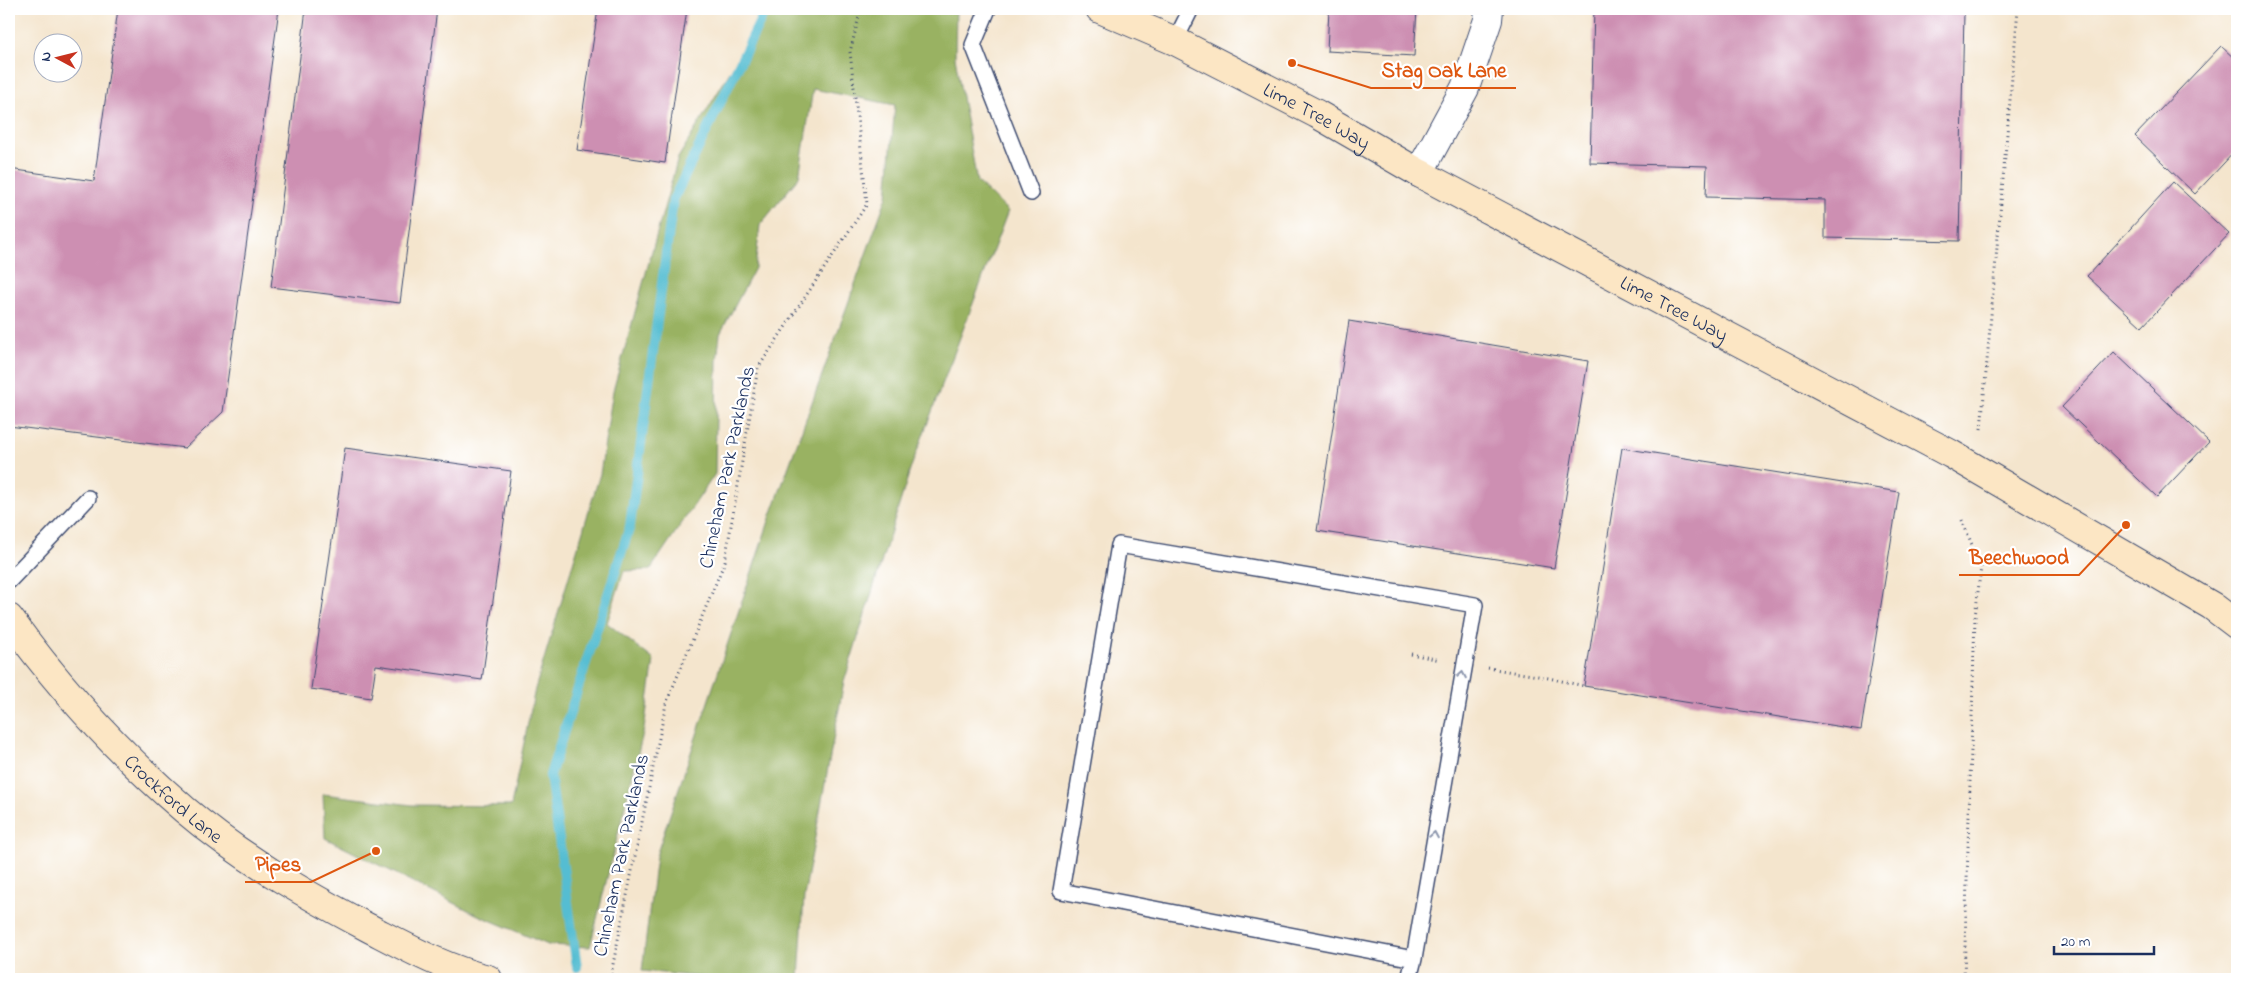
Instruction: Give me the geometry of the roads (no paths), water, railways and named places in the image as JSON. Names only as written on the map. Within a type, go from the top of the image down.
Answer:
[{"type":"street","name":"Lime Tree Way","points":[[1100,9],[1174,42],[1317,114],[1419,173],[1951,454],[2204,602],[2237,625]]},
{"type":"street","points":[[1419,173],[1465,88],[1488,20],[1489,9]]},
{"type":"street","name":"Crockford Lane","points":[[9,618],[76,700],[117,745],[186,810],[248,857],[307,896],[450,968],[488,979]]},
{"type":"lane","points":[[988,9],[973,45],[1031,193]]},
{"type":"lane","points":[[1174,42],[1191,9]]},
{"type":"lane","points":[[9,581],[88,498]]},
{"type":"lane","points":[[1409,979],[1414,959],[1475,606],[1119,545],[1061,891],[1414,959]]},
{"type":"waterway","points":[[577,967],[550,775],[630,526],[673,200],[766,9]]},
{"type":"place","name":"Stag Oak Lane","points":[[1292,63]]},
{"type":"place","name":"Beechwood","points":[[2126,525]]},
{"type":"place","name":"Pipes","points":[[376,851]]}]
